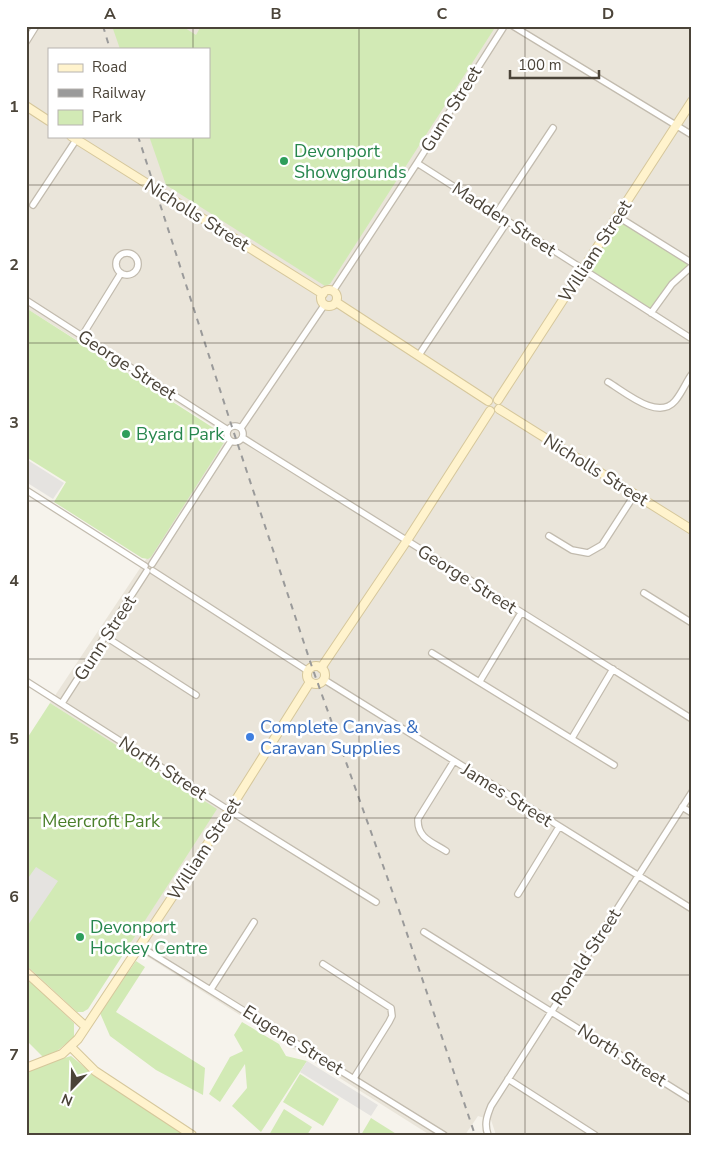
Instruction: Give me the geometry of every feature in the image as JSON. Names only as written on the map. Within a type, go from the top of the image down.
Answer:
[{"type":"street","points":[[26,42],[36,26]]},
{"type":"street","points":[[502,27],[509,29],[513,26],[692,135]]},
{"type":"street","name":"Gunn Street","points":[[333,291],[417,163],[502,27]]},
{"type":"street","name":"William Street","points":[[498,400],[692,101]]},
{"type":"street","points":[[26,106],[48,120]]},
{"type":"street","points":[[496,214],[553,128]]},
{"type":"street","points":[[33,205],[74,138]]},
{"type":"street","name":"Nicholls Street","points":[[74,138],[322,294]]},
{"type":"street","name":"Madden Street","points":[[417,163],[692,339]]},
{"type":"street","points":[[617,216],[692,265],[672,284],[651,313]]},
{"type":"street","points":[[419,355],[507,222]]},
{"type":"street","points":[[82,336],[121,273]]},
{"type":"street","points":[[326,291],[333,291],[337,296],[336,302],[332,305],[325,304],[321,298],[322,294],[326,291]]},
{"type":"street","name":"George Street","points":[[26,300],[228,430]]},
{"type":"street","points":[[336,302],[488,401]]},
{"type":"street","points":[[241,428],[325,304]]},
{"type":"street","points":[[608,382],[649,407],[661,409],[674,402],[692,374]]},
{"type":"street","points":[[321,668],[406,542],[490,412],[500,409],[498,400],[493,398],[488,401],[486,407],[490,412]]},
{"type":"street","name":"Nicholls Street","points":[[500,409],[692,530]]},
{"type":"street","points":[[234,426],[241,428],[244,433],[237,442],[231,441],[228,437],[228,430],[234,426]]},
{"type":"street","name":"George Street","points":[[242,438],[692,719]]},
{"type":"street","name":"Gunn Street","points":[[62,703],[231,441]]},
{"type":"street","points":[[27,493],[149,568],[308,670]]},
{"type":"street","points":[[549,536],[572,550],[588,553],[602,545],[635,494]]},
{"type":"street","points":[[644,593],[692,623]]},
{"type":"street","points":[[480,681],[521,613]]},
{"type":"street","points":[[106,637],[196,695]]},
{"type":"street","points":[[432,653],[614,765]]},
{"type":"street","points":[[315,666],[321,668],[324,673],[323,680],[318,683],[310,682],[307,676],[308,670],[315,666]]},
{"type":"street","points":[[572,738],[613,670]]},
{"type":"street","name":"James Street","points":[[323,680],[692,910]]},
{"type":"street","name":"North Street","points":[[26,681],[376,902]]},
{"type":"street","name":"William Street","points":[[26,1068],[62,1054],[71,1047],[86,1027],[230,811],[310,682]]},
{"type":"street","points":[[446,851],[420,834],[418,820],[454,761]]},
{"type":"street","name":"Ronald Street","points":[[488,1135],[486,1116],[491,1106],[692,792]]},
{"type":"street","points":[[682,807],[692,813]]},
{"type":"street","points":[[518,894],[559,828]]},
{"type":"street","points":[[211,989],[254,922]]},
{"type":"street","name":"North Street","points":[[424,932],[692,1100]]},
{"type":"street","name":"Eugene Street","points":[[141,946],[444,1135]]},
{"type":"street","points":[[323,964],[391,1008],[392,1016],[389,1022],[354,1078]]},
{"type":"street","points":[[26,972],[86,1027]]},
{"type":"street","points":[[71,1047],[95,1071],[192,1135]]},
{"type":"street","points":[[508,1079],[595,1135]]},
{"type":"shaded area","points":[[26,26],[692,26],[692,1135],[496,1135],[491,1120],[478,1116],[465,1135],[430,1135],[129,945],[216,809],[50,703],[225,441],[224,433],[26,308]]},
{"type":"shaded area","points":[[26,459],[64,483],[53,499],[26,482]]},
{"type":"shaded area","points":[[36,867],[58,881],[26,928],[26,881]]},
{"type":"shaded area","points":[[307,1061],[378,1105],[371,1116],[300,1072]]},
{"type":"green space","name":"Devonport Showgrounds","points":[[112,26],[182,26],[196,35],[201,26],[496,26],[330,284],[325,286],[166,185],[150,138],[210,138],[210,48],[120,48]]},
{"type":"green space","points":[[617,216],[692,263],[672,284],[651,313],[582,270]]},
{"type":"green space","name":"Byard Park","points":[[26,308],[226,436],[225,441],[148,559],[142,558],[54,502],[66,482],[26,457]]},
{"type":"green space","name":"Meercroft Park","points":[[50,703],[217,809],[88,1009],[83,1012],[77,1012],[26,965],[26,740]]},
{"type":"green space","points":[[136,961],[145,967],[116,1012],[205,1068],[203,1095],[156,1070],[110,1036],[100,1013]]},
{"type":"green space","points":[[26,977],[74,1023],[74,1037],[57,1051],[43,1057],[26,1040]]},
{"type":"green space","points":[[242,1022],[279,1044],[286,1056],[307,1061],[261,1132],[232,1106],[247,1088],[245,1064],[220,1102],[209,1094],[230,1057],[243,1051],[234,1035]]},
{"type":"green space","points":[[71,1056],[88,1070],[186,1135],[26,1135],[26,1070]]},
{"type":"green space","points":[[300,1074],[339,1099],[323,1126],[283,1102]]},
{"type":"green space","points":[[284,1109],[312,1127],[307,1135],[269,1135]]},
{"type":"green space","points":[[371,1118],[398,1135],[361,1135]]},
{"type":"railway","points":[[103,26],[110,48]]},
{"type":"railway","points":[[139,138],[312,667],[400,913],[475,1135]]},
{"type":"place","name":"Devonport Showgrounds","points":[[284,161]]},
{"type":"place","name":"Byard Park","points":[[126,434]]},
{"type":"place","name":"Complete Canvas & Caravan Supplies","points":[[250,737]]},
{"type":"place","name":"Devonport Hockey Centre","points":[[80,937]]}]
